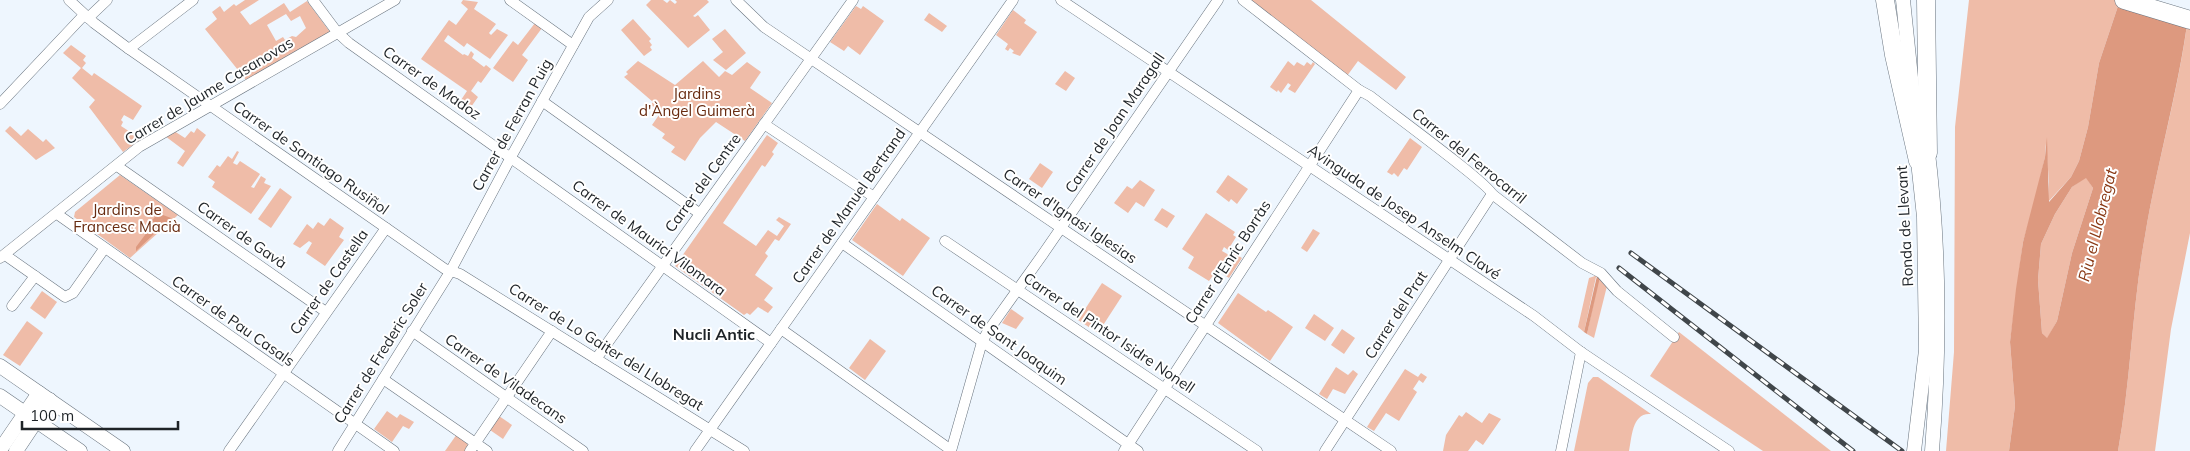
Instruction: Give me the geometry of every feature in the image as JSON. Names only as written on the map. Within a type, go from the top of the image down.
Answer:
[{"type":"highway","points":[[1885,0],[1894,55],[1923,158]]},
{"type":"highway","points":[[1923,158],[1926,0]]},
{"type":"highway","points":[[2124,0],[2190,20]]},
{"type":"highway","points":[[2160,0],[2190,8]]},
{"type":"main road","name":"Ronda de Llevant","points":[[1903,0],[1915,105],[1936,235],[1938,352],[1932,451]]},
{"type":"main road","name":"Ronda de Llevant","points":[[1909,0],[1923,158],[1926,350],[1914,451]]},
{"type":"main road","points":[[0,366],[123,451]]},
{"type":"main road","points":[[0,396],[80,451]]},
{"type":"main road","points":[[16,451],[31,417],[44,397]]},
{"type":"main road","points":[[0,450],[31,417]]},
{"type":"street","name":"Carrer de Santiago Rusiñol","points":[[69,0],[86,16],[129,49],[450,272]]},
{"type":"street","points":[[0,104],[86,16],[107,0]]},
{"type":"street","points":[[129,49],[193,0]]},
{"type":"street","name":"Carrer de Madoz","points":[[313,0],[348,43],[510,157]]},
{"type":"street","name":"Carrer de Jaume Casanovas","points":[[3,256],[139,147],[395,0]]},
{"type":"street","points":[[510,0],[573,45]]},
{"type":"street","name":"Carrer de Ferran Puig","points":[[450,272],[510,157],[589,17],[608,0]]},
{"type":"street","name":"Carrer d'Ignasi Iglesias","points":[[736,0],[764,27],[1391,451]]},
{"type":"street","name":"Carrer del Centre","points":[[596,359],[853,0]]},
{"type":"street","name":"Carrer de Manuel Bertrand","points":[[695,451],[1013,0]]},
{"type":"street","name":"Avinguda de Josep Anselm Clavé","points":[[1060,0],[1534,316],[1582,352],[1729,451]]},
{"type":"street","name":"Carrer de Joan Maragall","points":[[951,451],[982,342],[988,331],[1218,0]]},
{"type":"street","name":"Carrer del Ferrocarril","points":[[1243,0],[1490,189],[1492,194],[1582,263],[1601,273],[1617,292],[1674,337]]},
{"type":"street","name":"Carrer d'Enric Borràs","points":[[1126,448],[1359,90]]},
{"type":"street","points":[[542,101],[699,213]]},
{"type":"street","points":[[764,124],[874,197]]},
{"type":"street","name":"Carrer de Maurici Vilomara","points":[[510,157],[771,343]]},
{"type":"street","name":"Carrer de Gavà","points":[[117,166],[326,312]]},
{"type":"street","name":"Carrer del Prat","points":[[1325,451],[1492,194]]},
{"type":"street","name":"Carrer de Pau Casals","points":[[57,214],[104,249],[394,451]]},
{"type":"street","name":"Carrer de Castella","points":[[229,451],[386,228]]},
{"type":"street","name":"Carrer del Pintor Isidre Nonell","points":[[945,241],[1257,451]]},
{"type":"street","name":"Carrer de Sant Joaquim","points":[[842,243],[982,342],[1126,448],[1138,451]]},
{"type":"street","points":[[3,256],[62,296],[68,296],[104,249]]},
{"type":"street","name":"Carrer de Frederic Soler","points":[[338,451],[450,272]]},
{"type":"street","name":"Carrer de Lo Gaiter del Llobregat","points":[[450,272],[460,274],[744,451]]},
{"type":"street","points":[[12,306],[35,276]]},
{"type":"street","points":[[781,329],[951,451]]},
{"type":"street","name":"Carrer de Viladecans","points":[[412,331],[583,451]]},
{"type":"street","points":[[473,447],[552,331]]},
{"type":"street","points":[[1561,451],[1582,352]]},
{"type":"street","points":[[383,379],[473,447],[488,451]]},
{"type":"green space","points":[[245,0],[259,0],[240,12],[250,25],[284,3],[290,12],[307,1],[330,32],[246,80],[205,29],[217,19],[212,12],[220,6],[224,12],[234,4],[236,6]],"holes":[[[286,14],[291,21],[300,16],[306,28],[296,37],[292,36],[285,40],[283,37],[276,41],[267,25]]]},
{"type":"green space","points":[[463,0],[478,2],[474,9],[496,24],[489,33],[491,35],[497,29],[508,35],[490,59],[467,43],[464,47],[448,35],[444,41],[463,55],[468,56],[471,51],[474,54],[472,58],[484,67],[486,65],[491,69],[481,83],[478,81],[471,91],[478,97],[471,107],[461,100],[467,91],[421,59],[449,20],[456,25],[468,9],[461,3]]},
{"type":"green space","points":[[651,0],[663,0],[667,3],[670,0],[675,4],[677,2],[675,0],[707,0],[709,2],[693,16],[698,15],[710,30],[688,48],[646,5]]},
{"type":"green space","points":[[1248,0],[1311,0],[1406,77],[1396,90],[1358,61],[1347,76]]},
{"type":"green space","points":[[1969,0],[2120,0],[2099,63],[2088,127],[2079,161],[2071,177],[2048,202],[2049,182],[2046,143],[2045,157],[2035,201],[2023,242],[2010,342],[2015,406],[2009,451],[1946,451],[1954,352],[1955,127]]},
{"type":"green space","points":[[2190,0],[2190,233],[2171,329],[2155,451],[2118,451],[2126,397],[2137,290],[2150,206],[2176,89]]},
{"type":"green space","points":[[856,6],[861,9],[863,6],[884,21],[860,55],[848,46],[844,51],[830,42]]},
{"type":"green space","points":[[1013,10],[1026,20],[1024,23],[1037,32],[1020,56],[1012,53],[1014,51],[1010,48],[1008,51],[1005,49],[1008,44],[996,35]]},
{"type":"green space","points":[[929,13],[947,26],[942,32],[924,20]]},
{"type":"green space","points":[[633,19],[651,39],[649,41],[652,45],[650,47],[652,50],[644,56],[621,30]]},
{"type":"green space","points":[[535,23],[542,28],[522,55],[528,60],[513,82],[493,68],[513,41],[518,45]]},
{"type":"green space","points":[[725,29],[746,53],[726,70],[713,60],[723,52],[712,39]]},
{"type":"green space","points":[[71,45],[86,56],[83,60],[86,63],[82,68],[92,76],[94,73],[142,106],[133,120],[124,115],[121,120],[123,122],[121,126],[141,139],[123,152],[89,107],[95,100],[72,78],[81,68],[63,53]]},
{"type":"green space","name":"Jardins d'Àngel Guimerà","points":[[638,61],[675,85],[703,61],[719,77],[725,71],[732,75],[747,62],[761,72],[750,88],[772,103],[745,141],[716,122],[700,138],[685,161],[671,152],[675,147],[662,138],[665,134],[652,125],[661,112],[651,105],[653,102],[624,77],[628,74],[626,72]]},
{"type":"green space","points":[[1288,61],[1294,66],[1297,62],[1304,66],[1307,62],[1311,65],[1313,62],[1315,64],[1295,93],[1288,89],[1291,85],[1288,83],[1281,93],[1278,90],[1277,92],[1270,87]]},
{"type":"green space","points":[[1065,71],[1075,78],[1066,91],[1055,84]]},
{"type":"green space","points":[[10,126],[21,136],[28,129],[43,142],[46,139],[55,148],[36,160],[5,131]]},
{"type":"green space","points":[[197,128],[206,135],[183,167],[177,163],[185,151],[165,136],[174,131],[185,138],[191,131],[194,133]]},
{"type":"green space","points":[[767,135],[778,143],[772,152],[774,154],[765,167],[762,165],[723,223],[756,246],[768,230],[777,236],[784,226],[776,220],[779,217],[791,224],[779,241],[775,239],[765,253],[768,256],[755,275],[773,288],[764,300],[773,307],[768,313],[758,307],[750,315],[747,313],[744,315],[675,266]]},
{"type":"green space","points":[[1410,138],[1422,147],[1407,170],[1404,168],[1398,177],[1394,173],[1392,175],[1387,172]]},
{"type":"green space","points":[[237,151],[239,152],[233,163],[237,165],[240,161],[260,174],[251,187],[254,188],[261,176],[266,179],[264,183],[271,186],[251,214],[212,187],[215,182],[208,177],[217,165],[220,167],[228,156],[232,159]]},
{"type":"green space","points":[[1040,163],[1053,172],[1042,188],[1029,179]]},
{"type":"green space","name":"Jardins de Francesc Macià","points":[[120,175],[178,215],[130,258],[74,217],[75,212]]},
{"type":"green space","points":[[1228,175],[1248,189],[1237,204],[1231,199],[1229,202],[1216,192]]},
{"type":"green space","points":[[2086,177],[2093,188],[2072,253],[2057,321],[2047,339],[2042,333],[2038,280],[2041,244],[2055,214],[2072,187]]},
{"type":"green space","points":[[1140,180],[1155,190],[1144,207],[1136,202],[1128,213],[1114,203],[1127,186],[1132,189]]},
{"type":"green space","points":[[280,188],[292,197],[271,228],[258,219]]},
{"type":"green space","points":[[877,204],[900,221],[902,218],[930,238],[903,276],[852,240]]},
{"type":"green space","points":[[1162,208],[1175,216],[1167,228],[1154,220]]},
{"type":"green space","points":[[1206,213],[1235,232],[1233,235],[1236,237],[1228,250],[1224,247],[1222,251],[1229,255],[1231,251],[1242,258],[1229,278],[1217,270],[1209,281],[1188,268],[1194,257],[1182,249]]},
{"type":"green space","points":[[330,218],[344,228],[339,237],[344,240],[325,266],[306,253],[312,243],[309,241],[300,248],[293,244],[307,224],[313,229],[318,222],[324,226]]},
{"type":"green space","points":[[1313,229],[1320,233],[1307,252],[1301,248]]},
{"type":"green space","points":[[1598,275],[1607,286],[1594,338],[1587,334],[1599,277],[1596,277],[1584,332],[1578,327],[1589,278]]},
{"type":"green space","points":[[1102,283],[1122,296],[1098,333],[1078,320]]},
{"type":"green space","points":[[42,291],[57,302],[45,319],[30,308]]},
{"type":"green space","points":[[1238,293],[1293,327],[1270,361],[1218,323]]},
{"type":"green space","points":[[1011,309],[1024,318],[1016,329],[1002,323]]},
{"type":"green space","points":[[1314,314],[1334,328],[1325,341],[1305,328]]},
{"type":"green space","points":[[27,321],[43,333],[20,366],[3,355]]},
{"type":"green space","points":[[1342,329],[1355,338],[1344,354],[1331,345]]},
{"type":"green space","points":[[1679,332],[1831,451],[1763,451],[1650,376]]},
{"type":"green space","points":[[870,339],[886,351],[865,380],[849,368]]},
{"type":"green space","points":[[1336,367],[1348,375],[1353,370],[1358,374],[1345,394],[1333,389],[1327,399],[1319,394]]},
{"type":"green space","points":[[1405,369],[1418,377],[1421,373],[1427,377],[1423,383],[1419,380],[1413,389],[1417,392],[1399,421],[1386,413],[1374,431],[1367,427]]},
{"type":"green space","points":[[1593,377],[1598,377],[1651,414],[1645,414],[1636,421],[1629,451],[1574,451],[1588,383]]},
{"type":"green space","points":[[387,411],[397,418],[400,414],[414,422],[409,429],[403,426],[392,442],[374,429]]},
{"type":"green space","points":[[1466,412],[1482,423],[1489,413],[1501,419],[1483,445],[1476,440],[1468,451],[1443,451],[1446,435],[1459,415],[1462,417]]},
{"type":"green space","points":[[499,416],[512,425],[503,439],[490,430]]},
{"type":"green space","points":[[457,434],[467,441],[468,446],[465,451],[445,451]]},
{"type":"water","name":"Riu el Llobregat","points":[[2120,0],[2190,0],[2176,89],[2150,206],[2137,290],[2126,397],[2118,451],[2009,451],[2015,406],[2010,342],[2016,289],[2023,242],[2045,157],[2047,137],[2049,202],[2071,177],[2079,161],[2088,127],[2099,63]],"holes":[[[2086,178],[2093,188],[2072,253],[2057,321],[2047,338],[2042,333],[2038,280],[2041,244],[2055,214],[2072,187]]]},
{"type":"water","points":[[163,215],[171,218],[136,251],[136,247],[148,231],[152,220]]},
{"type":"water","points":[[1597,276],[1600,277],[1587,334],[1584,332]]},
{"type":"pier","points":[[2118,0],[2190,0],[2190,26]]},
{"type":"railway","points":[[1631,253],[1902,451]]},
{"type":"railway","points":[[1619,268],[1853,451]]},
{"type":"district","name":"Nucli Antic","points":[[714,334]]}]
